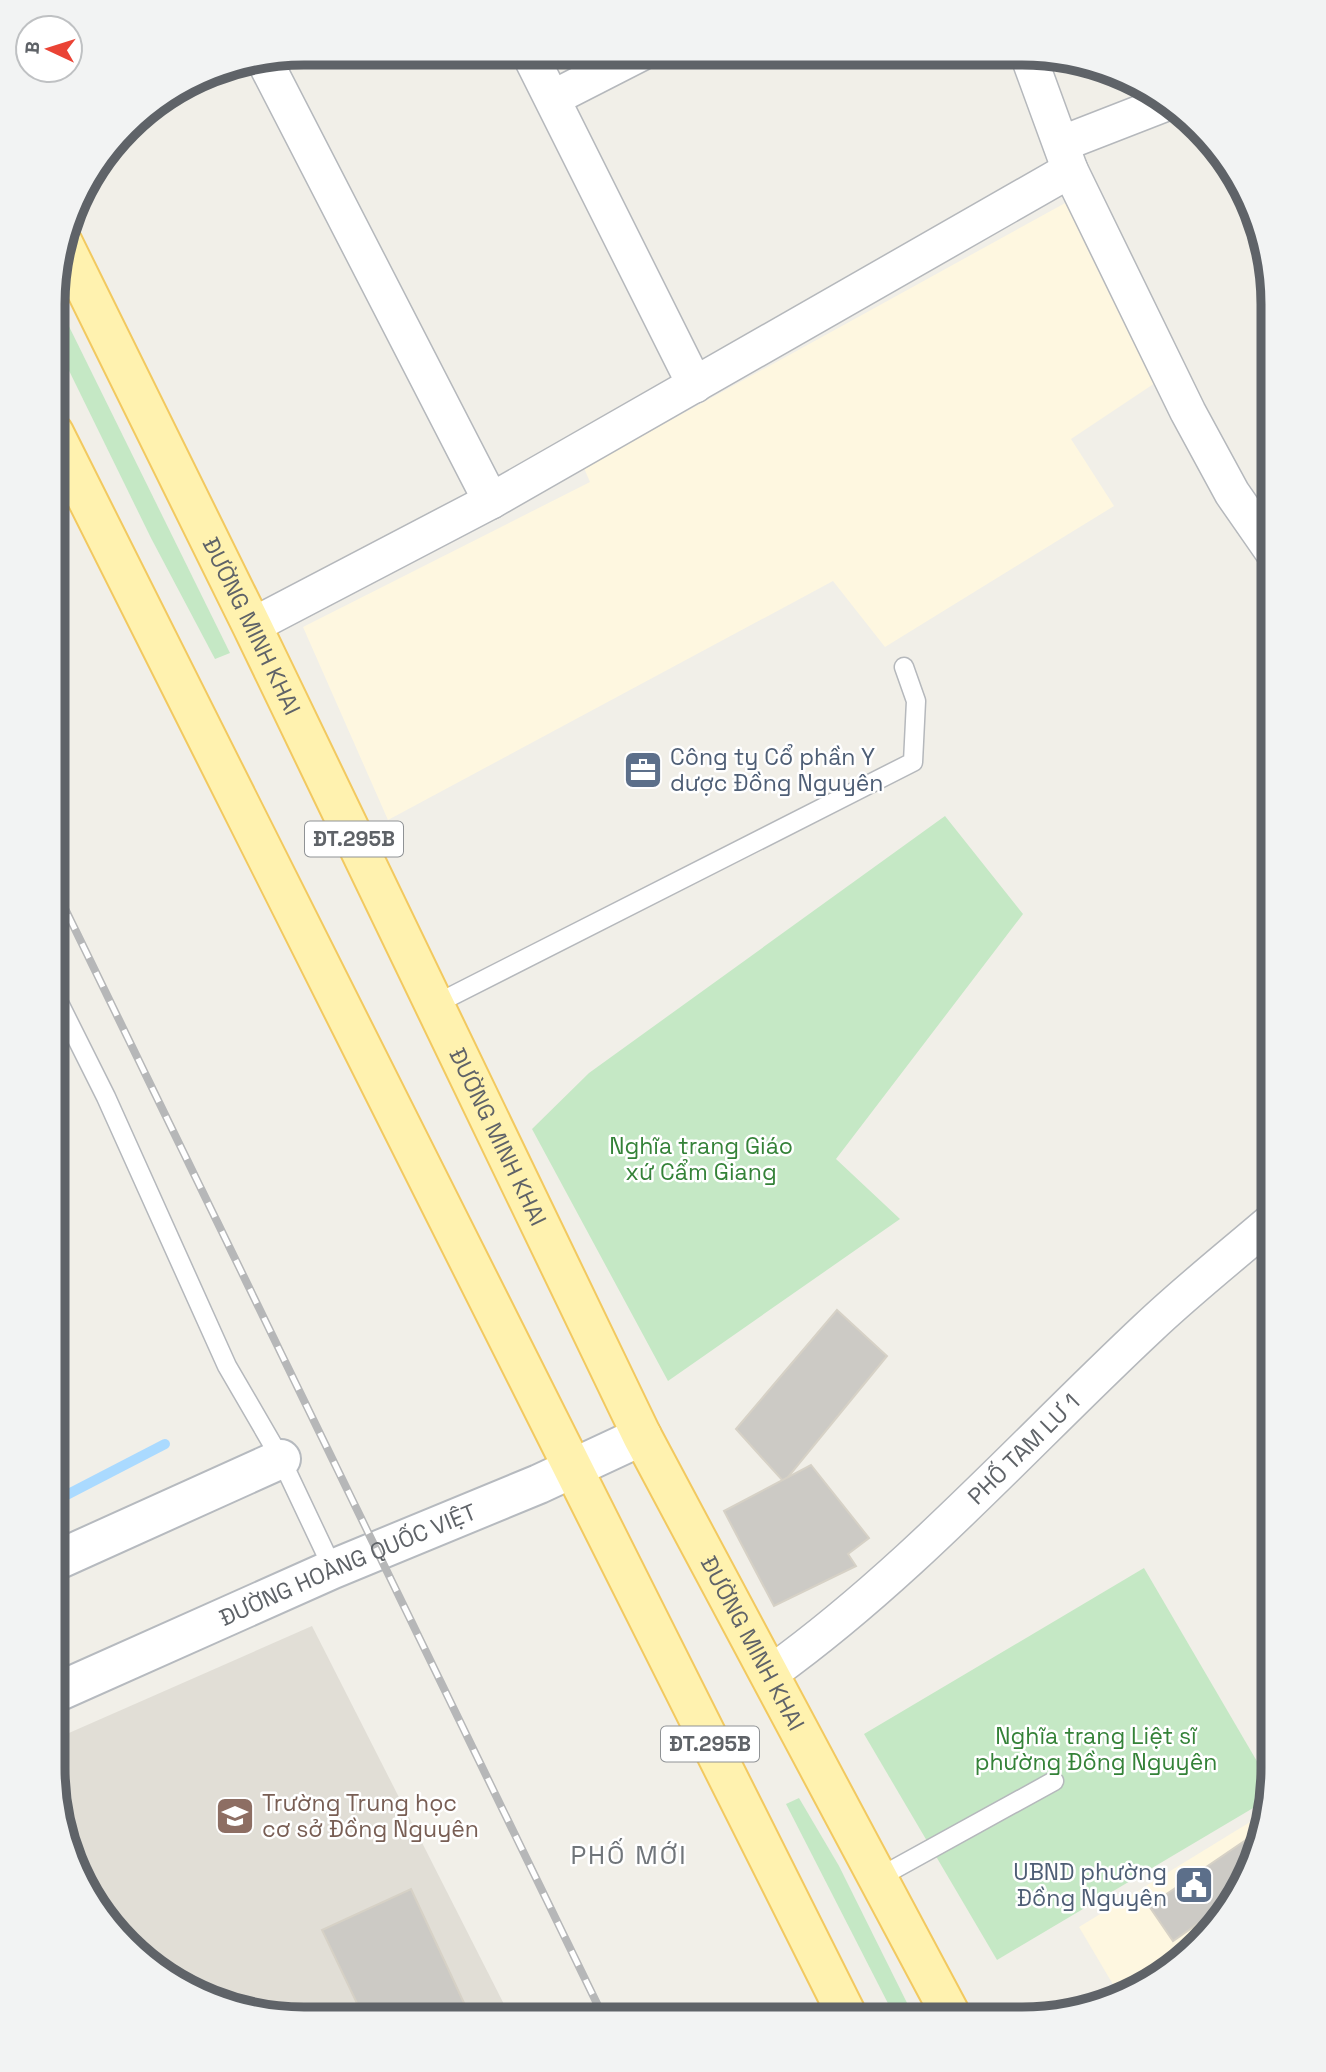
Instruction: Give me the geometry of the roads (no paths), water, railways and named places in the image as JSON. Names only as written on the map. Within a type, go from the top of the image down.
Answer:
[{"type":"main road","name":"ĐƯỜNG MINH KHAI","points":[[70,257],[252,626],[642,1436],[771,1673],[947,2007]]},
{"type":"main road","name":"ĐT.295B","points":[[65,455],[843,2007]]},
{"type":"street","points":[[535,65],[695,385]]},
{"type":"street","points":[[552,99],[619,65]]},
{"type":"street","points":[[1032,66],[1065,157],[1188,412],[1232,493],[1261,535]]},
{"type":"street","points":[[268,68],[491,501]]},
{"type":"street","points":[[252,626],[491,501],[695,385],[1065,157],[1158,108]]},
{"type":"street","name":"PHỐ TAM LƯ 1","points":[[771,1673],[834,1624],[979,1495],[1149,1327],[1261,1230]]},
{"type":"street","name":"ĐƯỜNG HOÀNG QUỐC VIỆT","points":[[65,1689],[333,1569],[573,1469],[642,1436]]},
{"type":"street","points":[[65,1557],[281,1459]]},
{"type":"lane","points":[[434,1005],[914,761],[916,701],[904,667]]},
{"type":"lane","points":[[65,1015],[106,1097],[227,1367],[281,1459],[333,1569]]},
{"type":"lane","points":[[878,1878],[1054,1781]]},
{"type":"waterway","points":[[65,1496],[165,1444]]},
{"type":"railway","points":[[65,909],[599,2007]]},
{"type":"place","name":"Công ty Cổ phần Y dược Đồng Nguyên","points":[[643,770]]},
{"type":"place","name":"Trường Trung học cơ sở Đồng Nguyên","points":[[235,1816]]},
{"type":"place","name":"UBND phường Đồng Nguyên","points":[[1194,1885]]},
{"type":"district","name":"PHỐ MỚI","points":[[629,1855]]},
{"type":"park label","name":"Nghĩa trang Giáo xứ Cẩm Giang","points":[[701,1159]]},
{"type":"park label","name":"Nghĩa trang Liệt sĩ phường Đồng Nguyên","points":[[1096,1749]]}]
